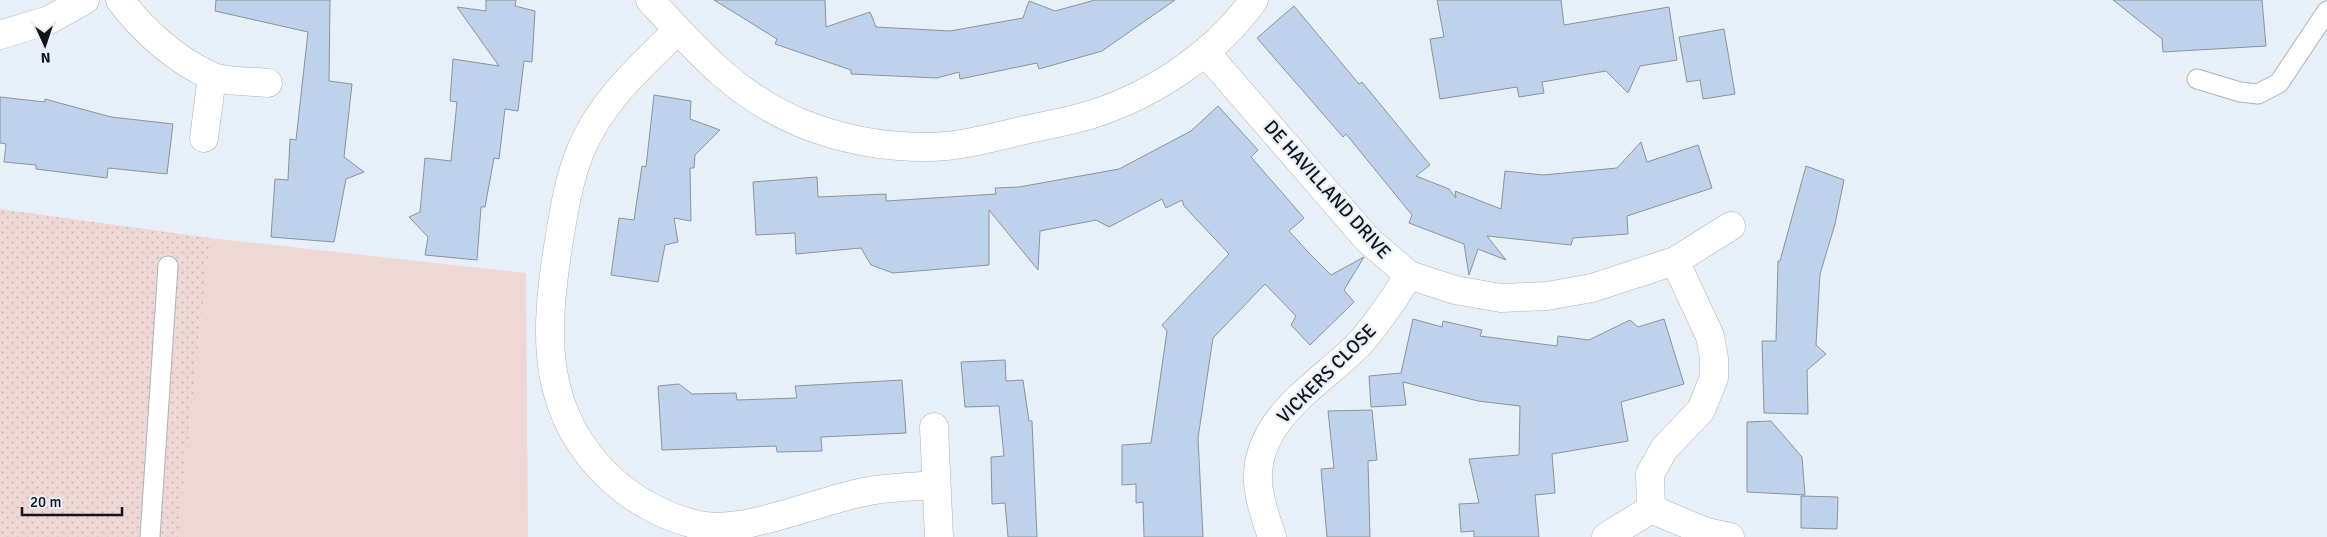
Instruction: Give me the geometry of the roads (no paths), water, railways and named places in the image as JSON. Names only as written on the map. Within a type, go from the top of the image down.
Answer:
[{"type":"street","points":[[0,35],[48,20],[86,0]]},
{"type":"street","points":[[120,0],[150,35],[212,77],[268,83]]},
{"type":"street","points":[[650,0],[692,48],[725,78],[764,105],[800,123],[841,137],[889,145],[928,147],[971,142],[1093,114],[1150,89],[1206,53],[1254,0]]},
{"type":"street","points":[[678,30],[621,85],[601,115],[580,152],[564,208],[552,285],[549,325],[552,367],[559,401],[572,431],[597,465],[626,492],[700,531],[756,521],[864,492],[936,485]]},
{"type":"street","name":"DE HAVILLAND DRIVE","points":[[1206,53],[1368,240],[1409,275],[1455,290],[1501,298],[1547,296],[1592,288],[1675,261],[1731,226]]},
{"type":"street","points":[[204,138],[212,77]]},
{"type":"street","points":[[1651,509],[1650,474],[1664,449],[1702,410],[1714,378],[1714,358],[1710,336],[1675,261]]},
{"type":"street","name":"VICKERS CLOSE","points":[[1272,537],[1258,482],[1260,462],[1273,427],[1285,411],[1360,343],[1388,309],[1409,275]]},
{"type":"street","points":[[934,427],[939,537]]},
{"type":"street","points":[[1606,537],[1651,509]]},
{"type":"street","points":[[1651,509],[1706,532],[1730,537]]},
{"type":"lane","points":[[2197,79],[2240,92],[2258,94],[2279,83],[2327,12]]},
{"type":"lane","points":[[150,537],[168,266]]}]
